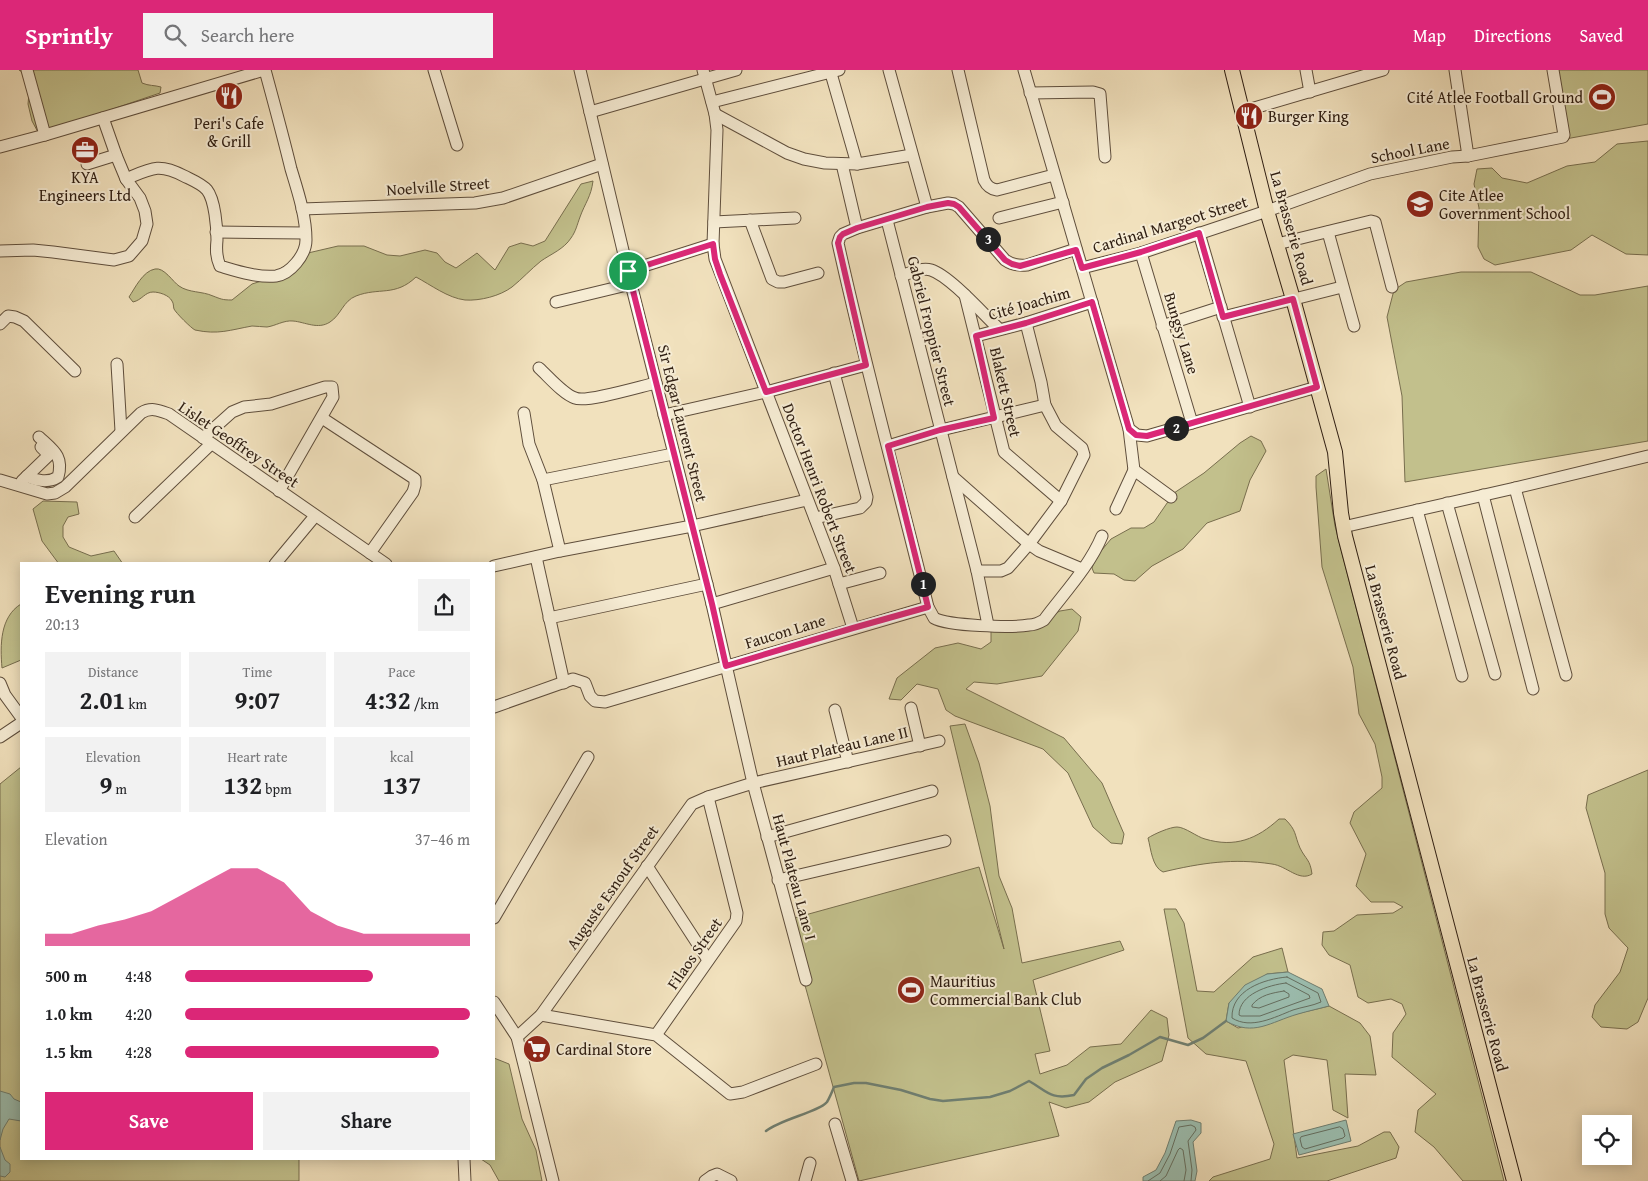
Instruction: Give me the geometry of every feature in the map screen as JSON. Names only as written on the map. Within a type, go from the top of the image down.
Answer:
[{"type":"main road","name":"La Brasserie Road","points":[[1232,70],[1244,111],[1267,211],[1335,452],[1343,527],[1514,1181]]},
{"type":"street","points":[[27,70],[45,135]]},
{"type":"street","points":[[0,147],[264,70],[302,209],[306,241],[304,250],[297,262],[284,273],[277,276],[264,276],[220,266],[216,257],[216,232],[208,190],[171,170],[159,167],[146,170],[126,179]]},
{"type":"street","points":[[434,70],[457,145]]},
{"type":"street","name":"Sir Edgar Laurent Street","points":[[580,70],[673,454],[712,604],[753,783]]},
{"type":"street","points":[[590,112],[705,74],[736,70]]},
{"type":"street","points":[[889,70],[927,207]]},
{"type":"street","points":[[958,70],[984,180],[987,185],[991,189],[997,190],[1054,175]]},
{"type":"street","points":[[1024,70],[1129,429],[1134,470],[1116,509]]},
{"type":"street","points":[[1306,70],[1310,92]]},
{"type":"street","points":[[1244,111],[1383,70]]},
{"type":"street","points":[[1456,70],[1468,156]]},
{"type":"street","name":"School Lane","points":[[1267,211],[1370,174],[1562,137],[1564,135],[1553,70]]},
{"type":"street","points":[[712,102],[833,71],[857,164]]},
{"type":"street","name":"Doctor Henri Robert Street","points":[[705,74],[717,130],[713,244],[715,259],[834,568],[853,628]]},
{"type":"street","points":[[1030,93],[1093,92],[1100,94],[1105,157]]},
{"type":"street","points":[[715,114],[787,153],[804,159],[825,163],[857,164],[912,155]]},
{"type":"street","points":[[0,251],[54,252],[114,260],[129,256],[142,241],[147,224],[140,198],[126,179],[104,118]]},
{"type":"street","points":[[86,164],[116,155]]},
{"type":"street","name":"Noelville Street","points":[[302,209],[475,204],[503,198],[602,164]]},
{"type":"street","points":[[842,164],[857,228]]},
{"type":"street","points":[[999,218],[1063,202]]},
{"type":"street","points":[[1076,250],[1027,265],[1012,264],[1005,260],[973,222],[954,204],[948,203],[927,207],[857,228],[843,234],[838,243],[866,365],[931,614],[939,620],[949,623],[1030,625],[1044,620],[1091,557],[1102,536]]},
{"type":"street","name":"Cardinal Margeot Street","points":[[1082,268],[1141,252],[1267,211]]},
{"type":"street","points":[[714,222],[795,218]]},
{"type":"street","points":[[750,220],[772,279],[784,282],[818,273]]},
{"type":"street","name":"Gabriel Froppier Street","points":[[887,220],[977,571],[988,625]]},
{"type":"street","points":[[1276,244],[1371,220],[1374,222],[1392,288]]},
{"type":"street","points":[[216,232],[305,233]]},
{"type":"street","points":[[1328,232],[1354,326]]},
{"type":"street","points":[[1199,233],[1250,407]]},
{"type":"street","points":[[628,271],[713,244]]},
{"type":"street","name":"Bungsy Lane","points":[[1141,252],[1192,423]]},
{"type":"street","points":[[901,276],[921,269],[930,270],[944,277],[999,329]]},
{"type":"street","points":[[556,302],[631,284]]},
{"type":"street","points":[[1162,326],[1342,287]]},
{"type":"street","name":"Blakett Street","points":[[965,295],[994,418],[1004,452],[1061,501]]},
{"type":"street","name":"Cité Joachim","points":[[976,336],[1026,323],[1092,302]]},
{"type":"street","points":[[0,324],[8,316],[24,321],[75,371]]},
{"type":"street","points":[[977,571],[1001,571],[1008,568],[1029,544],[1061,501],[1084,455],[1082,448],[1056,426],[1045,405],[1026,323]]},
{"type":"street","points":[[116,364],[121,432]]},
{"type":"street","points":[[664,415],[766,392],[866,365]]},
{"type":"street","points":[[539,368],[576,399],[589,399],[656,383]]},
{"type":"street","points":[[815,518],[860,508],[866,502],[867,497],[834,373]]},
{"type":"street","points":[[135,517],[232,412],[244,408],[271,404],[325,387],[332,387],[333,397],[279,491]]},
{"type":"street","points":[[1129,429],[1136,435],[1147,436],[1317,387]]},
{"type":"street","points":[[888,446],[940,430],[1045,405]]},
{"type":"street","name":"Lislet Geoffrey Street","points":[[0,480],[47,494],[55,493],[65,487],[140,413],[152,409],[169,414],[383,562]]},
{"type":"street","points":[[524,413],[530,444],[543,480],[560,551]]},
{"type":"street","points":[[322,418],[415,479],[413,492],[370,553]]},
{"type":"street","points":[[17,486],[27,476],[49,455],[38,439],[55,452],[60,460],[58,476],[53,480],[46,481],[32,479],[27,476]]},
{"type":"street","points":[[543,480],[673,454]]},
{"type":"street","points":[[1343,527],[1648,456]]},
{"type":"street","points":[[1134,470],[1171,497]]},
{"type":"street","points":[[952,477],[1029,544],[1039,551],[1082,569]]},
{"type":"street","points":[[1515,488],[1566,675]]},
{"type":"street","points":[[1483,495],[1533,689]]},
{"type":"street","points":[[495,566],[560,551],[692,526],[807,500]]},
{"type":"street","points":[[1447,503],[1495,674]]},
{"type":"street","points":[[1417,510],[1462,676]]},
{"type":"street","points":[[277,562],[316,516]]},
{"type":"street","points":[[495,707],[564,683],[536,557]]},
{"type":"street","points":[[712,604],[834,568]]},
{"type":"street","points":[[839,584],[880,573]]},
{"type":"street","points":[[549,618],[707,584]]},
{"type":"street","name":"Faucon Lane","points":[[564,683],[573,679],[586,683],[590,696],[595,701],[605,702],[928,607]]},
{"type":"street","points":[[0,683],[5,695],[20,716]]},
{"type":"street","points":[[911,708],[920,746]]},
{"type":"street","points":[[835,710],[848,762]]},
{"type":"street","points":[[0,737],[20,724]]},
{"type":"street","name":"Haut Plateau Lane II","points":[[753,783],[939,741]]},
{"type":"street","points":[[495,916],[588,757]]},
{"type":"street","name":"Auguste Esnouf Street","points":[[517,1037],[541,1015],[692,804],[753,783]]},
{"type":"street","name":"Haut Plateau Lane I","points":[[753,783],[806,980]]},
{"type":"street","points":[[767,837],[932,791]]},
{"type":"street","name":"Filaos Street","points":[[656,1035],[736,921],[737,913],[708,797]]},
{"type":"street","points":[[778,880],[945,841]]},
{"type":"street","points":[[647,866],[708,960]]},
{"type":"street","points":[[495,1004],[517,1037],[553,1181]]},
{"type":"street","points":[[541,1015],[656,1035],[730,1094],[743,1092],[816,1064]]},
{"type":"street","points":[[834,1124],[852,1181]]},
{"type":"street","points":[[464,1160],[465,1181]]},
{"type":"street","points":[[805,1181],[810,1163]]},
{"type":"street","points":[[705,1181],[717,1174],[731,1181]]},
{"type":"shaded area","points":[[19,70],[138,70],[142,83],[161,87],[160,93],[39,134],[32,121],[28,104],[29,93],[22,72]]},
{"type":"shaded area","name":"Cité Atlee Football Ground","points":[[1552,70],[1648,70],[1648,124],[1560,140]]},
{"type":"shaded area","points":[[1648,141],[1648,255],[1626,254],[1592,235],[1571,250],[1495,265],[1484,259],[1478,247],[1479,208],[1474,184],[1477,169],[1492,168],[1502,178],[1527,183],[1567,166],[1595,162],[1617,144]]},
{"type":"shaded area","points":[[593,181],[589,196],[573,235],[568,242],[541,261],[512,287],[490,297],[477,300],[459,299],[416,277],[401,287],[364,293],[352,298],[334,319],[325,324],[316,325],[290,321],[267,327],[252,326],[211,332],[193,329],[175,311],[173,302],[164,294],[150,292],[133,302],[129,297],[143,276],[151,270],[158,269],[165,272],[183,288],[232,300],[252,284],[271,278],[278,270],[308,253],[338,246],[364,246],[387,255],[400,256],[425,250],[437,253],[445,262],[456,268],[477,253],[495,270],[509,247],[521,243],[533,246],[545,241],[581,184]]},
{"type":"shaded area","points":[[1461,272],[1531,272],[1580,295],[1595,295],[1648,286],[1648,441],[1405,482],[1402,396],[1387,317],[1394,290],[1406,282]]},
{"type":"shaded area","points":[[1251,436],[1261,441],[1266,451],[1250,480],[1240,511],[1207,523],[1183,549],[1152,566],[1135,581],[1124,580],[1114,574],[1094,573],[1092,568],[1096,557],[1111,539],[1131,528],[1144,528],[1154,522],[1174,493],[1204,473]]},
{"type":"shaded area","points":[[1326,469],[1335,526],[1504,1181],[1463,1181],[1434,1147],[1415,1132],[1418,1110],[1436,1094],[1392,1057],[1393,1033],[1406,1014],[1402,1004],[1391,999],[1368,1003],[1358,997],[1350,965],[1329,955],[1322,945],[1323,932],[1334,931],[1357,915],[1393,913],[1403,907],[1394,902],[1371,902],[1356,886],[1366,854],[1350,823],[1354,812],[1382,788],[1382,777],[1375,744],[1359,714],[1353,667],[1322,567],[1316,476]]},
{"type":"shaded area","points":[[43,501],[77,502],[79,514],[68,517],[63,526],[63,537],[69,547],[91,556],[114,551],[122,562],[58,562],[42,541],[33,509]]},
{"type":"shaded area","points":[[20,605],[20,660],[2,668],[3,632],[9,616]]},
{"type":"shaded area","points":[[1072,609],[1081,617],[1078,631],[1042,676],[997,684],[974,682],[966,689],[1064,738],[1102,783],[1124,834],[1122,844],[1111,843],[1093,827],[1068,773],[1043,749],[955,716],[946,710],[938,689],[917,684],[901,700],[889,699],[897,678],[935,648],[958,643],[981,649],[991,642],[991,631],[1037,622],[1060,611]]},
{"type":"shaded area","name":"Mauritius Commercial Bank Club","points":[[965,724],[979,763],[990,806],[999,876],[1012,908],[1022,963],[1120,941],[1124,950],[1033,980],[1050,1051],[1035,1054],[1040,1074],[1067,1065],[1090,1047],[1121,1044],[1151,1010],[1167,1018],[1169,1035],[1162,1061],[1115,1082],[1089,1102],[1066,1108],[1049,1102],[1059,1136],[859,1181],[787,920],[979,867],[1004,949],[950,726]]},
{"type":"shaded area","points":[[20,768],[20,1160],[299,1160],[299,1181],[0,1181],[0,784]]},
{"type":"shaded area","points":[[1648,770],[1648,998],[1638,1022],[1627,1029],[1601,1027],[1592,1017],[1595,1005],[1620,972],[1628,948],[1609,928],[1605,914],[1605,873],[1586,808],[1588,795]]},
{"type":"shaded area","points":[[1279,819],[1285,819],[1292,827],[1300,848],[1309,862],[1312,874],[1302,876],[1277,865],[1244,861],[1204,864],[1163,872],[1159,870],[1154,862],[1148,838],[1162,831],[1177,827],[1216,842],[1236,842],[1262,832]]},
{"type":"shaded area","points":[[1164,909],[1176,909],[1184,923],[1197,991],[1214,992],[1253,957],[1282,948],[1288,972],[1267,974],[1229,1003],[1226,1021],[1238,1028],[1329,1006],[1360,1023],[1370,1036],[1376,1075],[1345,1074],[1348,1118],[1333,1110],[1327,1060],[1293,1055],[1284,1060],[1297,1158],[1358,1146],[1384,1132],[1390,1132],[1399,1147],[1396,1158],[1327,1181],[1209,1181],[1213,1177],[1270,1159],[1274,1144],[1246,1061],[1206,1054],[1188,1038]]},
{"type":"shaded area","points":[[495,1058],[509,1064],[522,1119],[536,1150],[542,1181],[499,1181],[490,1165],[482,1160],[495,1160]]},
{"type":"water","points":[[1288,972],[1322,989],[1329,1006],[1254,1028],[1236,1026],[1226,1021],[1229,1003],[1245,985],[1267,974]]},
{"type":"water","points":[[0,1091],[10,1094],[14,1099],[20,1102],[20,1121],[9,1119],[3,1129],[0,1140]]},
{"type":"water","points":[[1191,1120],[1201,1123],[1201,1133],[1193,1142],[1197,1171],[1195,1181],[1143,1181],[1143,1177],[1156,1170],[1165,1153],[1176,1121]]},
{"type":"water","points":[[1346,1120],[1351,1141],[1299,1155],[1293,1134]]},
{"type":"water","points":[[0,1147],[5,1160],[10,1164],[10,1172],[5,1177],[0,1176]]},
{"type":"waterway","points":[[766,1131],[823,1106],[834,1087],[854,1083],[866,1083],[901,1090],[943,1101],[990,1097],[1010,1091],[1029,1081],[1049,1094],[1059,1096],[1074,1095],[1086,1079],[1102,1068],[1160,1037],[1188,1045],[1203,1038],[1226,1021]]},
{"type":"place","name":"Peri's Cafe & Grill","points":[[229,96]]},
{"type":"place","name":"Cité Atlee Football Ground","points":[[1602,97]]},
{"type":"place","name":"Burger King","points":[[1249,116]]},
{"type":"place","name":"KYA Engineers Ltd","points":[[85,150]]},
{"type":"place","name":"Cite Atlee Government School","points":[[1420,204]]},
{"type":"place","name":"Mauritius Commercial Bank Club","points":[[911,990]]},
{"type":"place","name":"Cardinal Store","points":[[537,1049]]},
{"type":"route","points":[[948,203],[954,204],[973,222],[1005,260],[1012,264],[1027,265],[1076,250],[1082,268],[1141,252],[1199,233],[1223,317],[1293,299],[1317,387],[1147,436],[1136,435],[1129,429],[1092,302],[1026,323],[976,336],[994,418],[940,430],[888,446],[928,607],[726,666],[628,271],[713,244],[720,274],[766,392],[866,365],[838,243],[843,234],[857,228],[927,207],[948,203]]}]
